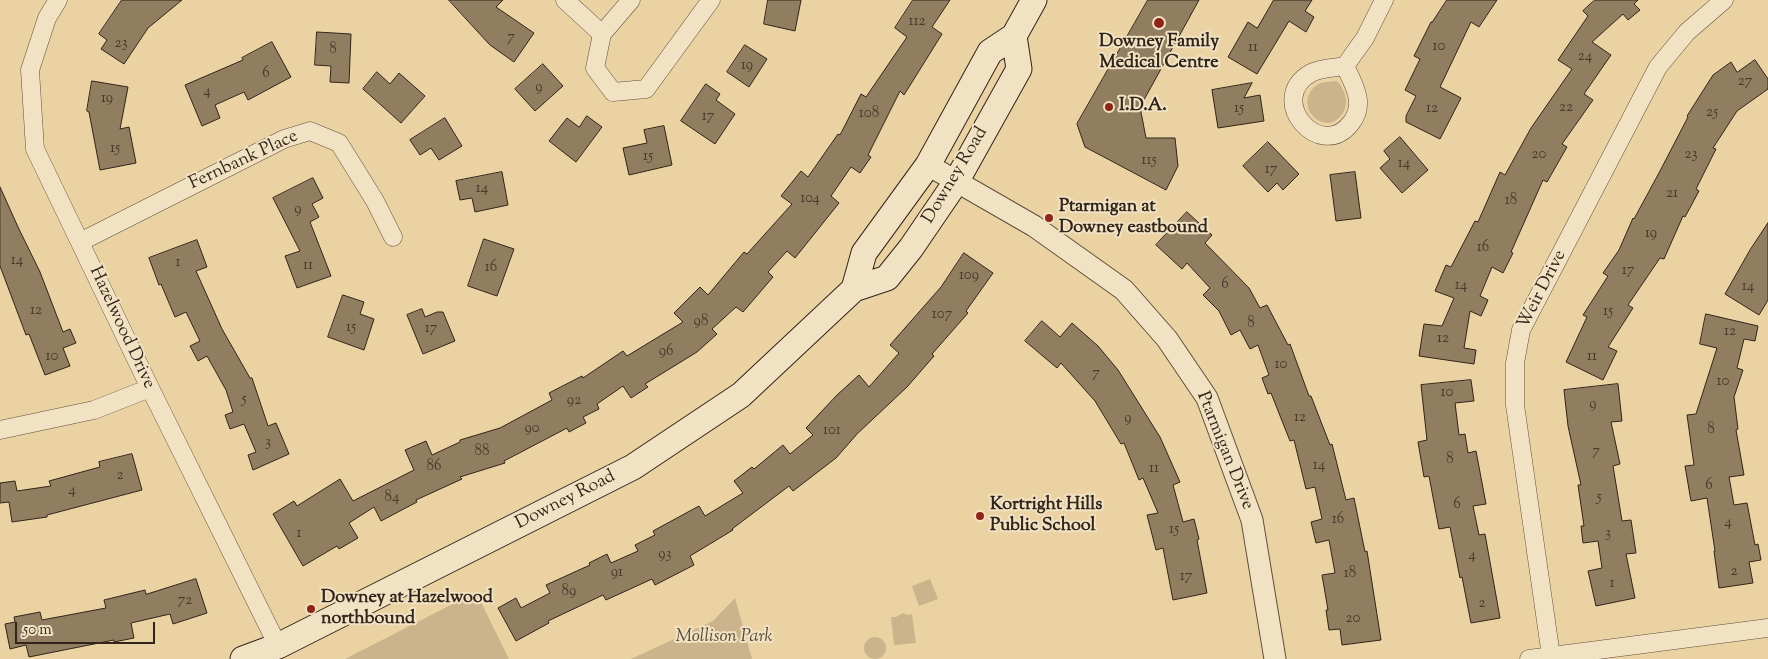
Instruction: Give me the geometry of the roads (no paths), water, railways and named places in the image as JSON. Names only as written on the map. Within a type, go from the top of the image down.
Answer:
[{"type":"main road","name":"Downey Road","points":[[854,289],[864,253],[928,165],[990,52],[1014,36],[1034,0]]},
{"type":"main road","name":"Downey Road","points":[[243,659],[278,646],[634,467],[741,396],[854,289],[887,278],[911,248],[956,182],[1019,69],[1014,36]]},
{"type":"street","name":"Hazelwood Drive","points":[[58,0],[47,18],[30,70],[35,149],[150,388],[278,646]]},
{"type":"street","points":[[565,0],[602,34]]},
{"type":"street","points":[[631,0],[602,34],[595,68],[613,92],[646,89],[711,0]]},
{"type":"street","points":[[1345,66],[1365,38],[1384,0]]},
{"type":"street","name":"Weir Drive","points":[[1551,656],[1515,405],[1515,363],[1522,330],[1658,67],[1687,32],[1724,0]]},
{"type":"street","name":"Fernbank Place","points":[[80,242],[284,139],[310,131],[339,143],[375,201],[393,237]]},
{"type":"street","name":"Ptarmigan Drive","points":[[928,165],[1034,226],[1124,290],[1167,339],[1206,398],[1252,520],[1275,659]]},
{"type":"street","points":[[0,430],[94,410],[150,388]]},
{"type":"street","points":[[1529,659],[1768,628]]},
{"type":"place","name":"Downey Family Medical Centre","points":[[1159,23]]},
{"type":"place","name":"I.D.A.","points":[[1109,107]]},
{"type":"place","name":"Ptarmigan at Downey eastbound","points":[[1049,218]]},
{"type":"place","name":"Kortright Hills Public School","points":[[980,516]]},
{"type":"place","name":"Downey at Hazelwood northbound","points":[[311,609]]},
{"type":"park label","name":"Mollison Park","points":[[724,638]]}]
